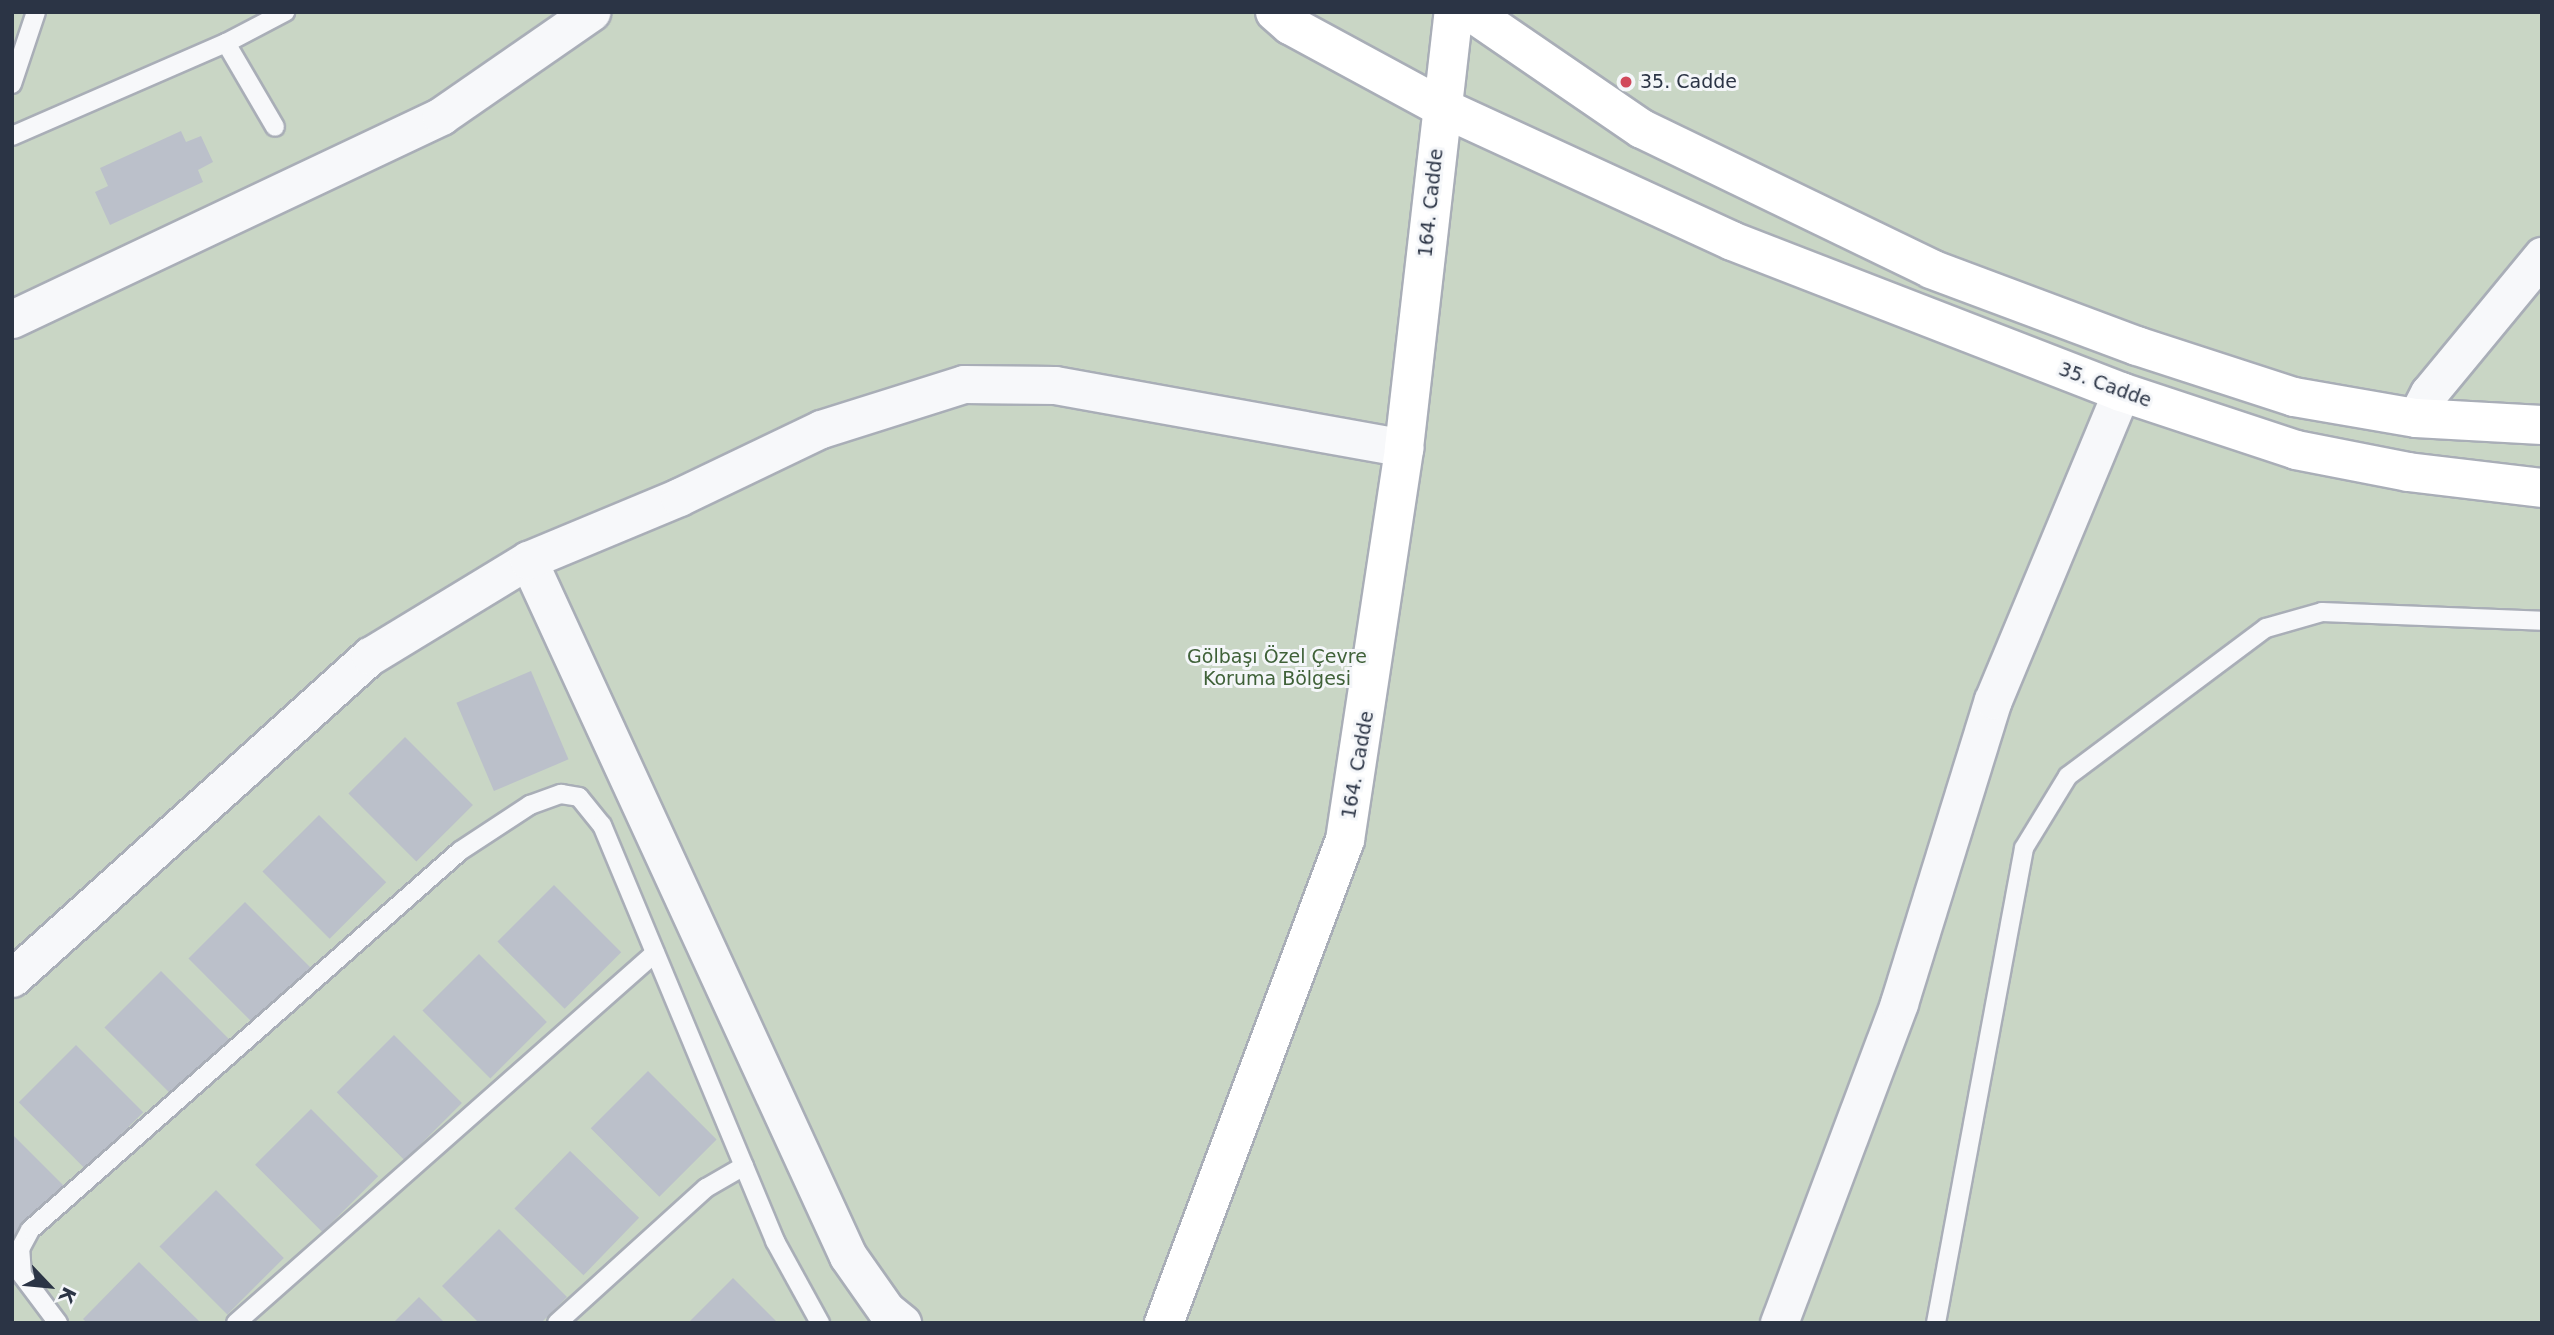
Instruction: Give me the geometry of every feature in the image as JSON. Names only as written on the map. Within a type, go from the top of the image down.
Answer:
[{"type":"street","points":[[12,319],[441,116],[591,12]]},
{"type":"street","name":"35. Cadde","points":[[1275,12],[1290,25],[1441,107],[1732,241],[2121,392],[2296,450],[2343,460],[2542,488]]},
{"type":"street","name":"164. Cadde","points":[[1164,1323],[1345,840],[1404,448],[1454,12]]},
{"type":"street","points":[[1471,12],[1642,130],[1931,269],[2137,346],[2294,397],[2416,418],[2542,425]]},
{"type":"street","points":[[2416,418],[2429,393],[2542,256]]},
{"type":"street","points":[[12,978],[370,656],[528,559],[679,497],[821,429],[964,384],[1055,385],[1404,448]]},
{"type":"street","points":[[1779,1323],[1899,1003],[1989,712],[2121,392]]},
{"type":"street","points":[[528,559],[848,1256],[886,1310],[902,1323]]},
{"type":"lane","points":[[12,84],[36,12]]},
{"type":"lane","points":[[12,136],[226,43],[285,12]]},
{"type":"lane","points":[[226,43],[275,127]]},
{"type":"lane","points":[[1936,1323],[2024,848],[2068,776],[2266,628],[2322,611],[2542,621]]},
{"type":"lane","points":[[58,1323],[22,1275],[20,1249],[30,1230],[460,850],[511,816],[561,794],[579,797],[592,807],[775,1241],[820,1323]]},
{"type":"lane","points":[[236,1323],[655,953]]},
{"type":"lane","points":[[557,1323],[706,1188],[744,1166]]},
{"type":"green space","name":"Gölbaşı Özel Çevre Koruma Bölgesi","points":[[12,12],[2542,12],[2542,1323],[12,1323]]},
{"type":"building","points":[[181,131],[186,142],[201,136],[213,162],[198,170],[203,182],[110,225],[95,192],[108,186],[100,168]]},
{"type":"building","points":[[531,671],[569,759],[494,791],[456,703]]},
{"type":"building","points":[[405,737],[473,805],[416,861],[348,794]]},
{"type":"building","points":[[319,815],[386,882],[330,939],[262,872]]},
{"type":"building","points":[[554,885],[621,952],[565,1009],[497,942]]},
{"type":"building","points":[[245,902],[312,969],[256,1026],[188,959]]},
{"type":"building","points":[[479,954],[547,1022],[490,1078],[422,1011]]},
{"type":"building","points":[[161,971],[229,1039],[172,1095],[104,1028]]},
{"type":"building","points":[[394,1035],[462,1103],[405,1160],[337,1092]]},
{"type":"building","points":[[76,1045],[143,1112],[86,1169],[19,1102]]},
{"type":"building","points":[[648,1071],[717,1140],[659,1197],[591,1128]]},
{"type":"building","points":[[311,1109],[378,1176],[322,1232],[255,1165]]},
{"type":"building","points":[[12,1134],[68,1190],[12,1247]]},
{"type":"building","points":[[570,1151],[639,1218],[583,1275],[514,1209]]},
{"type":"building","points":[[216,1190],[284,1258],[227,1314],[159,1247]]},
{"type":"building","points":[[499,1229],[567,1297],[541,1323],[479,1323],[442,1286]]},
{"type":"building","points":[[139,1262],[201,1323],[87,1323],[83,1319]]},
{"type":"building","points":[[733,1278],[778,1323],[688,1323]]},
{"type":"building","points":[[419,1297],[445,1323],[393,1323]]},
{"type":"place","name":"35. Cadde","points":[[1626,82]]}]
